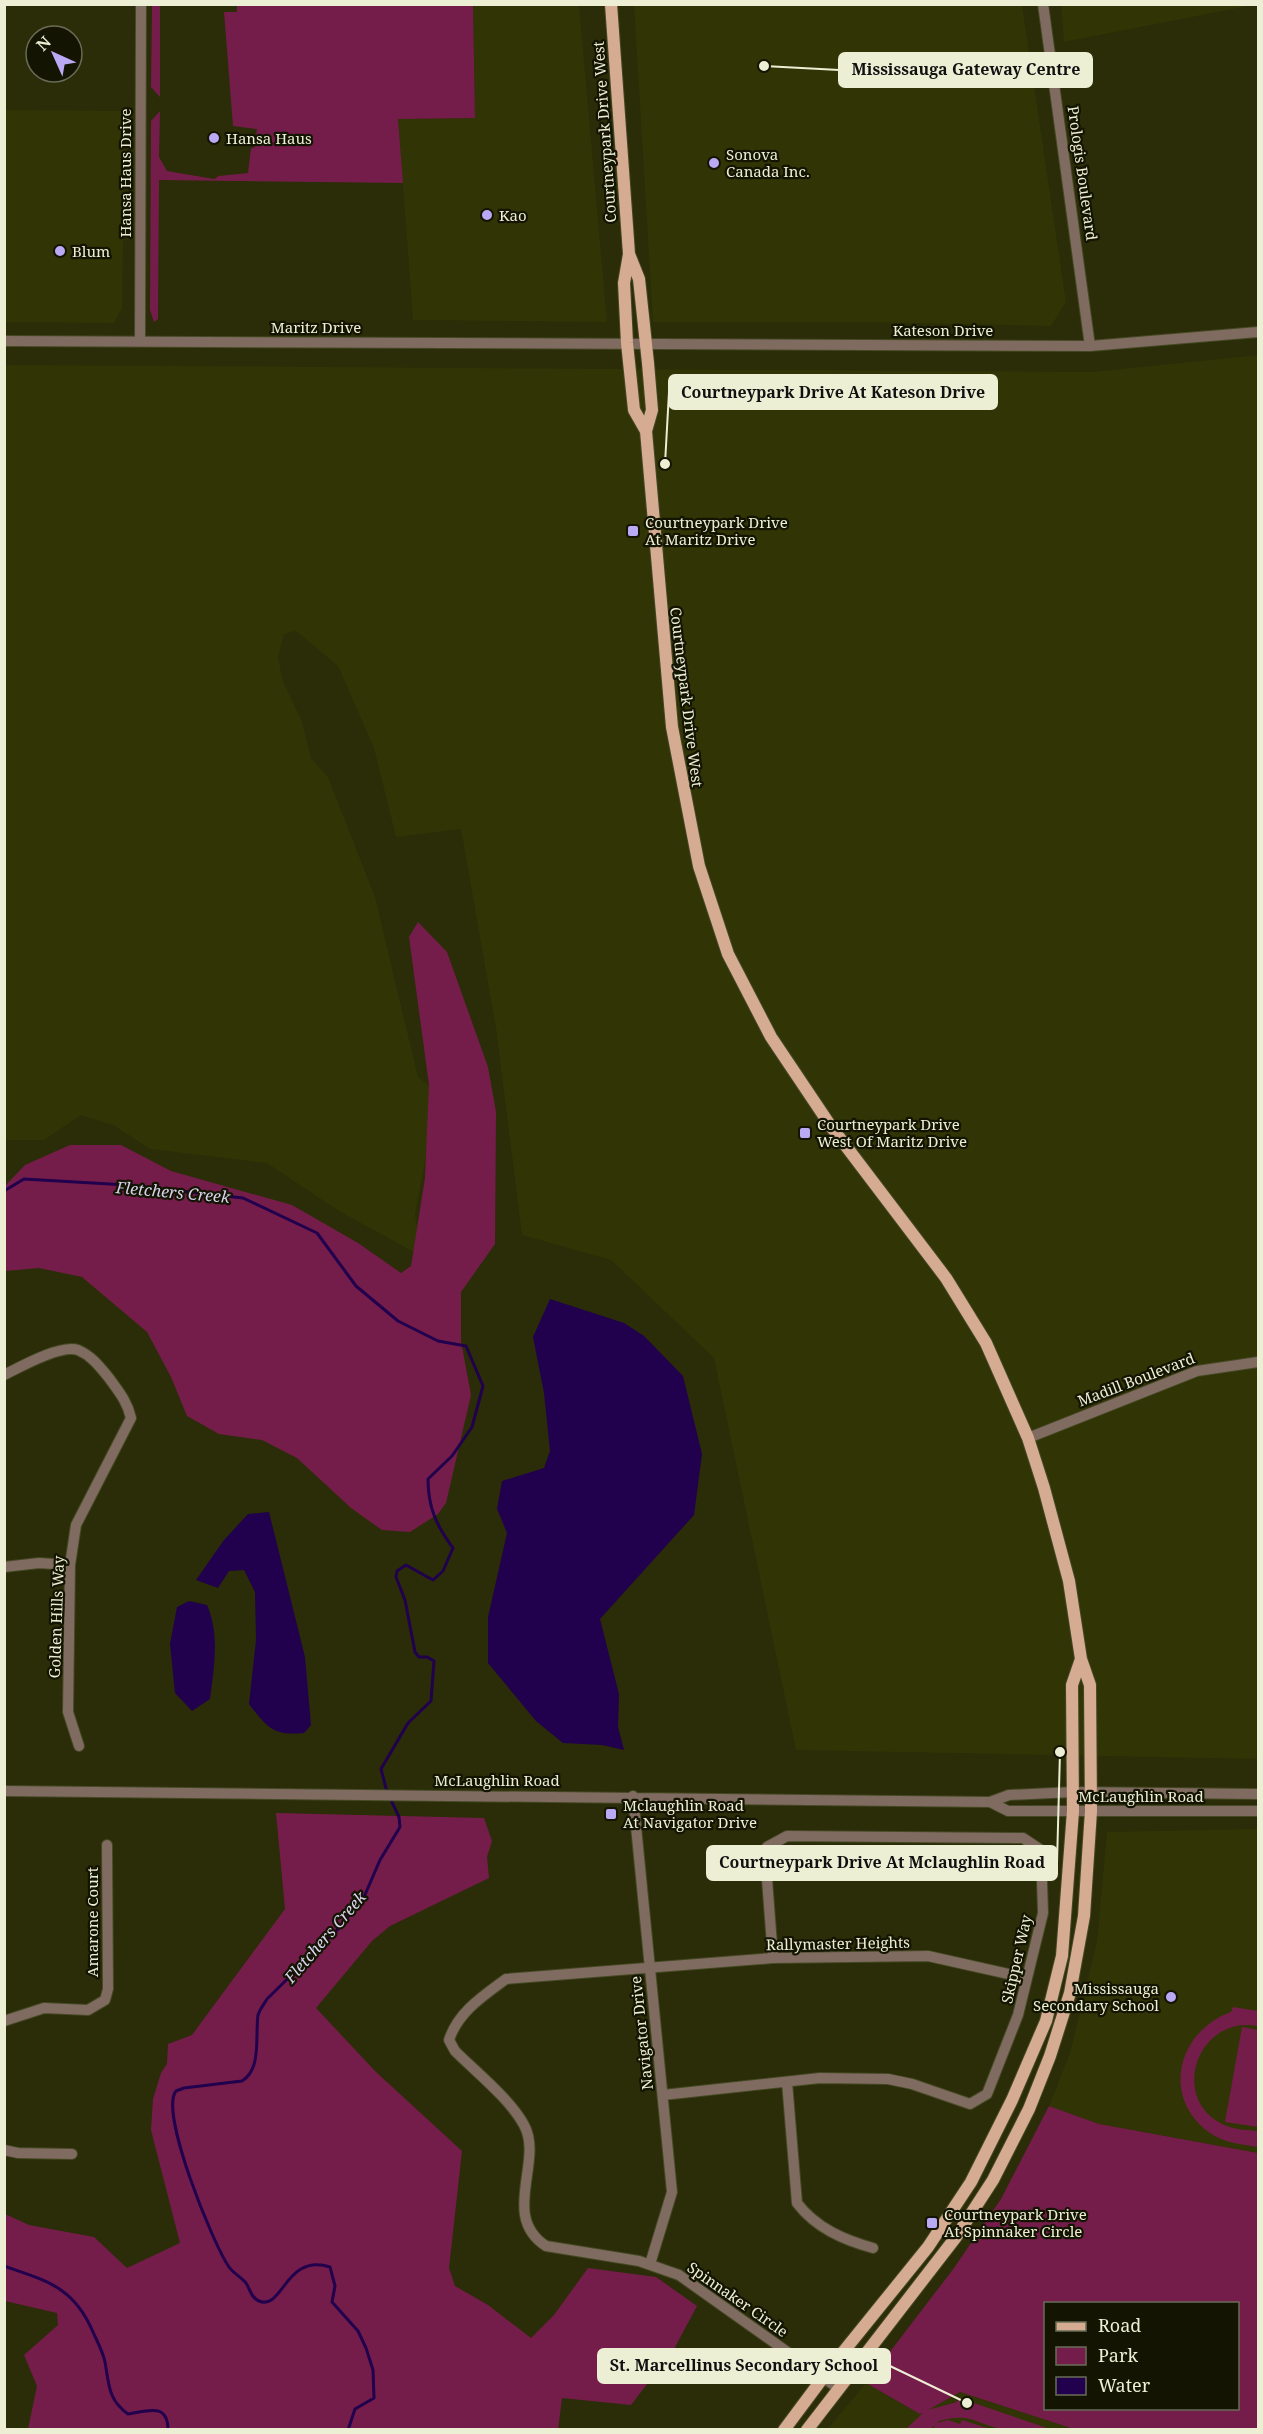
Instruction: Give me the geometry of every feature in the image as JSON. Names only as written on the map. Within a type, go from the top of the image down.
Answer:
[{"type":"main road","name":"Courtneypark Drive West","points":[[610,5],[629,255],[624,283],[627,343],[634,410],[646,431]]},
{"type":"main road","name":"Courtneypark Drive West","points":[[629,255],[639,279],[646,344],[652,410],[646,431],[672,727],[699,866],[728,954],[771,1037],[830,1125],[946,1278],[986,1343],[1028,1438],[1069,1581],[1081,1659],[1090,1685],[1091,1811],[1084,1916],[1070,1993],[1029,2109],[993,2180],[956,2237],[807,2430]]},
{"type":"main road","name":"Courtneypark Drive West","points":[[784,2430],[823,2376],[944,2224],[975,2174],[1012,2100],[1046,2020],[1062,1956],[1073,1792],[1072,1685],[1081,1659]]},
{"type":"main road","points":[[1012,2100],[1029,2109]]},
{"type":"street","name":"Hansa Haus Drive","points":[[140,341],[141,4]]},
{"type":"street","name":"Prologis Boulevard","points":[[1043,4],[1090,346]]},
{"type":"street","name":"Kateson Drive","points":[[627,343],[1090,346],[1258,332]]},
{"type":"street","name":"Maritz Drive","points":[[4,341],[627,343]]},
{"type":"street","name":"Golden Hills Way","points":[[4,1375],[24,1364],[63,1350],[76,1349],[93,1358],[128,1402],[131,1418],[76,1525],[70,1565],[68,1712],[79,1746]]},
{"type":"street","name":"Madill Boulevard","points":[[1028,1438],[1197,1371],[1258,1362]]},
{"type":"street","points":[[4,1567],[39,1563],[70,1565]]},
{"type":"street","name":"McLaughlin Road","points":[[4,1791],[633,1796],[990,1802],[1009,1795],[1073,1792],[1258,1794]]},
{"type":"street","name":"Navigator Drive","points":[[633,1796],[672,2192],[650,2264]]},
{"type":"street","name":"McLaughlin Road","points":[[990,1802],[1008,1811],[1258,1811]]},
{"type":"street","name":"Skipper Way","points":[[663,2095],[819,2078],[888,2079],[912,2084],[962,2103],[976,2103],[987,2094],[1018,2015],[1043,1913],[1041,1850],[1023,1838],[787,1836],[767,1847],[765,1853],[773,1958]]},
{"type":"street","name":"Amarone Court","points":[[4,2021],[44,2008],[88,2010],[105,2000],[108,1989],[107,1845]]},
{"type":"street","name":"Rallymaster Heights","points":[[649,1969],[773,1958],[928,1956],[1026,1978]]},
{"type":"street","name":"Spinnaker Circle","points":[[649,1969],[507,1979],[473,2004],[453,2026],[449,2040],[455,2051],[515,2112],[525,2127],[528,2142],[524,2210],[528,2228],[535,2239],[546,2246],[650,2264],[679,2275],[838,2388]]},
{"type":"street","points":[[787,2082],[797,2203],[806,2214],[842,2240],[873,2248]]},
{"type":"street","points":[[4,2150],[18,2153],[72,2154]]},
{"type":"shaded area","points":[[1061,4],[1253,4],[1253,5],[1064,42]]},
{"type":"shaded area","points":[[473,5],[579,5],[607,322],[413,320],[398,119],[475,118]]},
{"type":"shaded area","points":[[634,5],[1022,5],[1066,302],[1051,326],[860,322],[653,322]]},
{"type":"shaded area","points":[[5,110],[125,111],[122,308],[114,323],[5,322]]},
{"type":"shaded area","points":[[1258,355],[1258,1759],[796,1750],[714,1358],[611,1260],[522,1235],[496,1028],[461,829],[396,837],[374,748],[338,666],[296,631],[284,634],[278,657],[283,682],[302,721],[311,758],[328,777],[375,897],[418,1077],[438,1093],[415,1214],[421,1256],[339,1211],[267,1163],[150,1149],[115,1126],[81,1115],[44,1140],[5,1140],[5,365],[1093,372]]},
{"type":"shaded area","name":"Mississauga Secondary School","points":[[1258,1829],[1258,2153],[1099,2124],[1049,2106],[1070,2053],[1097,1941],[1107,1832]]},
{"type":"shaded area","points":[[866,2383],[920,2414],[960,2392],[1074,2429],[827,2430]]},
{"type":"green space","points":[[152,5],[160,5],[160,97],[151,87]]},
{"type":"green space","points":[[237,5],[473,5],[475,118],[398,119],[403,183],[159,180],[158,319],[154,322],[150,310],[151,121],[160,111],[159,157],[167,171],[214,179],[219,176],[248,173],[251,148],[254,148],[257,129],[233,126],[224,12],[237,12]]},
{"type":"green space","points":[[418,922],[447,952],[488,1067],[496,1112],[495,1244],[461,1292],[461,1341],[471,1395],[446,1503],[438,1514],[410,1532],[382,1530],[351,1508],[297,1458],[262,1440],[219,1434],[187,1416],[171,1377],[147,1332],[82,1277],[39,1268],[5,1271],[4,1187],[25,1165],[70,1145],[121,1145],[171,1171],[292,1205],[358,1243],[401,1273],[411,1266],[425,1178],[429,1085],[409,937]]},
{"type":"green space","points":[[276,1813],[484,1818],[492,1841],[487,1857],[489,1878],[390,1926],[372,1941],[316,2008],[376,2072],[462,2151],[449,2268],[455,2286],[488,2305],[531,2338],[554,2315],[588,2268],[656,2277],[697,2306],[674,2349],[631,2405],[562,2398],[558,2430],[28,2429],[37,2386],[24,2355],[58,2325],[57,2313],[5,2301],[5,2214],[29,2225],[94,2237],[127,2268],[180,2243],[151,2130],[153,2099],[161,2073],[167,2064],[168,2044],[192,2035],[285,1909]]},
{"type":"green space","points":[[1233,2007],[1258,2011],[1258,2026],[1236,2026],[1218,2034],[1205,2047],[1197,2063],[1194,2081],[1198,2099],[1209,2115],[1227,2126],[1258,2131],[1258,2147],[1227,2141],[1210,2133],[1194,2118],[1185,2102],[1181,2084],[1182,2066],[1188,2049],[1198,2034],[1213,2021],[1231,2012]]},
{"type":"green space","points":[[1242,2027],[1258,2030],[1258,2127],[1225,2122]]},
{"type":"green space","points":[[1049,2106],[1099,2124],[1258,2153],[1258,2429],[1074,2429],[960,2392],[928,2410],[957,2402],[959,2398],[1050,2429],[1009,2430],[959,2418],[939,2421],[937,2423],[948,2420],[960,2424],[962,2420],[990,2429],[933,2429],[935,2425],[930,2429],[906,2429],[923,2413],[920,2414],[866,2383],[954,2268],[1001,2199]]},
{"type":"water","points":[[550,1299],[624,1323],[644,1336],[683,1376],[702,1454],[694,1515],[600,1619],[619,1694],[618,1727],[624,1750],[602,1745],[563,1743],[536,1721],[488,1663],[488,1617],[507,1533],[497,1509],[502,1481],[544,1468],[550,1451],[544,1393],[533,1337]]},
{"type":"water","points":[[269,1512],[305,1657],[311,1725],[304,1733],[285,1733],[272,1728],[249,1704],[256,1640],[255,1592],[244,1570],[229,1571],[218,1588],[196,1580],[224,1540],[248,1514]]},
{"type":"water","points":[[189,1601],[207,1605],[215,1639],[210,1699],[192,1711],[175,1693],[170,1644],[177,1607]]},
{"type":"waterway","name":"Fletchers Creek","points":[[4,1191],[24,1179],[127,1185],[243,1198],[317,1233],[356,1286],[398,1321],[438,1341],[466,1346],[483,1386],[472,1427],[452,1456],[428,1479],[434,1515],[453,1548],[443,1571],[433,1580],[406,1565],[397,1571],[396,1577],[405,1600],[415,1652],[419,1657],[427,1657],[434,1661],[431,1701],[408,1723],[381,1769],[387,1792]]},
{"type":"waterway","name":"Fletchers Creek","points":[[348,2430],[355,2409],[374,2398],[373,2370],[358,2331],[332,2302],[335,2286],[330,2267],[315,2265],[303,2268],[294,2274],[274,2298],[267,2302],[254,2298],[246,2283],[229,2267],[221,2254],[201,2207],[181,2150],[173,2104],[176,2091],[242,2081],[253,2069],[258,2015],[262,2007],[267,1999],[337,1930],[364,1897],[380,1860],[400,1827],[399,1817],[390,1798]]},
{"type":"waterway","points":[[4,2266],[33,2276],[68,2295],[85,2317],[98,2343],[104,2358],[110,2391],[121,2409],[128,2414],[154,2410],[160,2412],[167,2421],[168,2430]]},
{"type":"place","name":"Mississauga Gateway Centre","points":[[764,66]]},
{"type":"place","name":"Hansa Haus","points":[[214,138]]},
{"type":"place","name":"Sonova Canada Inc.","points":[[714,163]]},
{"type":"place","name":"Kao","points":[[487,215]]},
{"type":"place","name":"Blum","points":[[60,251]]},
{"type":"place","name":"Courtneypark Drive At Kateson Drive","points":[[665,464]]},
{"type":"place","name":"Courtneypark Drive At Maritz Drive","points":[[633,531]]},
{"type":"place","name":"Courtneypark Drive West Of Maritz Drive","points":[[805,1133]]},
{"type":"place","name":"Courtneypark Drive At Mclaughlin Road","points":[[1060,1752]]},
{"type":"place","name":"Mclaughlin Road At Navigator Drive","points":[[611,1814]]},
{"type":"place","name":"Mississauga Secondary School","points":[[1171,1997]]},
{"type":"place","name":"Courtneypark Drive At Spinnaker Circle","points":[[932,2223]]},
{"type":"place","name":"St. Marcellinus Secondary School","points":[[967,2403]]}]
